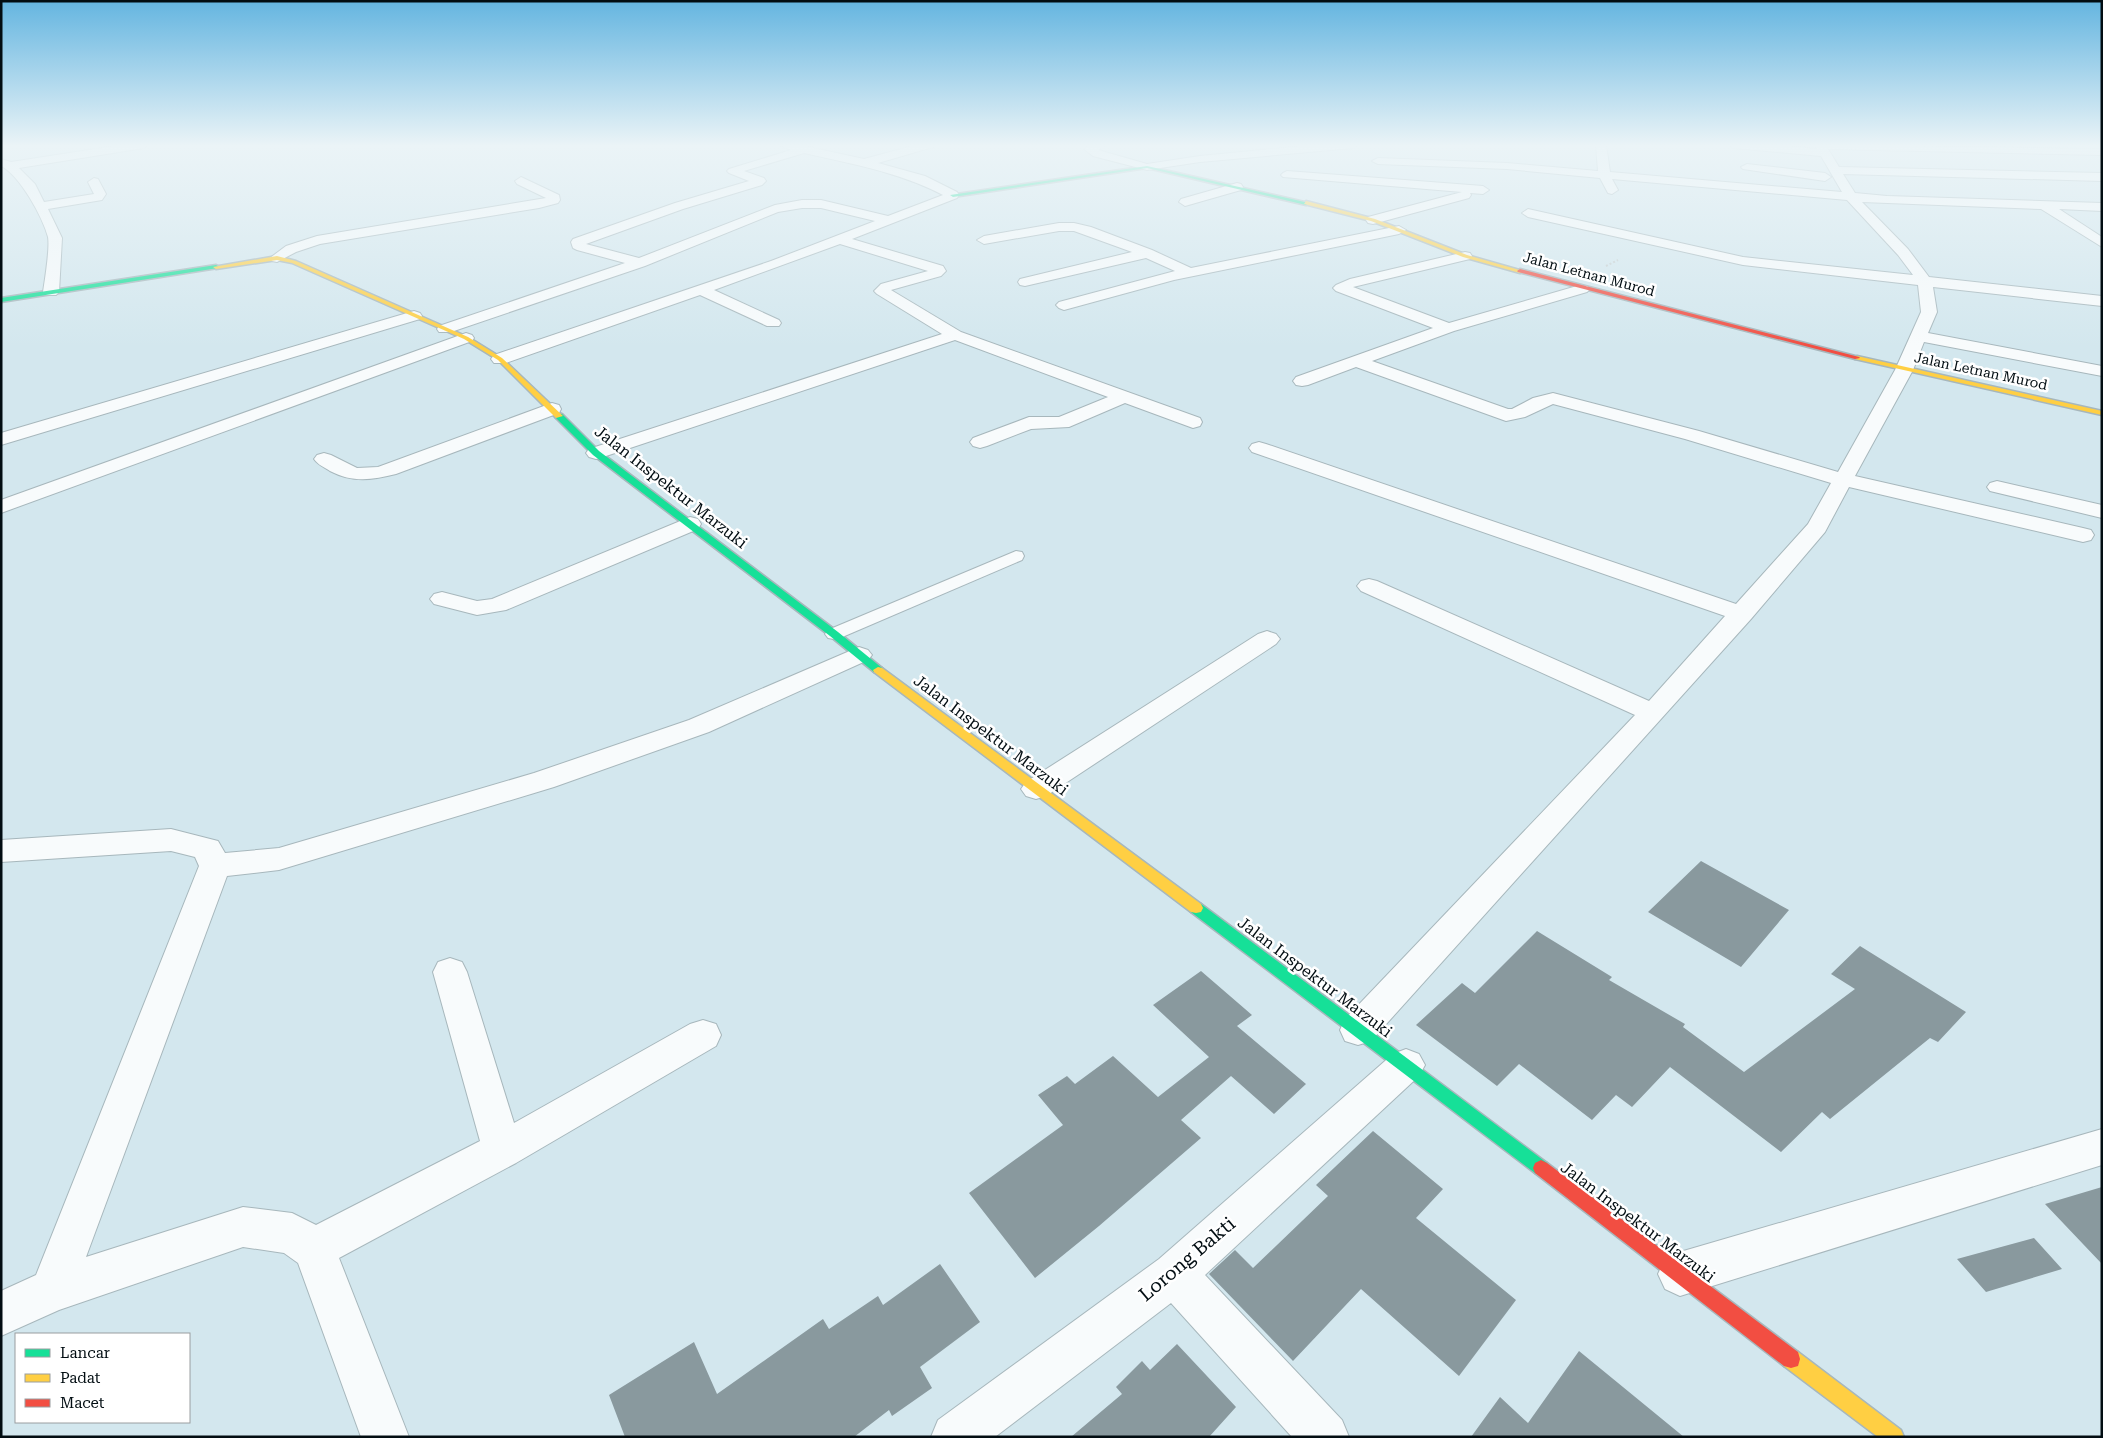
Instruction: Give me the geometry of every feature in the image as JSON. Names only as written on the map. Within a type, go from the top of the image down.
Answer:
[{"type":"street","points":[[44,212],[55,238],[51,292]]},
{"type":"street","points":[[277,258],[291,249],[317,240],[489,212]]},
{"type":"street","points":[[640,263],[582,247],[578,245],[578,242],[662,212]]},
{"type":"street","points":[[445,329],[640,263],[768,212]]},
{"type":"street","points":[[851,212],[888,220]]},
{"type":"street","points":[[500,359],[776,264],[908,212]]},
{"type":"street","name":"Jalan Letnan Murod","points":[[1340,212],[1373,220],[1464,256],[1582,289],[1904,370],[2102,413]]},
{"type":"street","points":[[1373,220],[1396,212]]},
{"type":"street","points":[[1358,1030],[1653,713],[1817,527],[1904,370],[1929,312],[1925,282],[1903,252],[1865,212]]},
{"type":"street","points":[[2054,212],[2102,243]]},
{"type":"street","points":[[1528,213],[1743,261],[2102,301]]},
{"type":"street","points":[[724,215],[751,220]]},
{"type":"street","points":[[984,240],[1067,226],[1086,230],[1147,253],[1190,273]]},
{"type":"street","points":[[1064,305],[1190,273],[1399,230]]},
{"type":"street","points":[[838,239],[938,269],[939,271],[936,273],[886,287],[882,291],[955,335],[1194,422]]},
{"type":"street","points":[[1025,282],[1147,253]]},
{"type":"street","points":[[1448,328],[1341,288],[1350,283],[1464,256]]},
{"type":"street","name":"Jalan Inspektur Marzuki","points":[[1,300],[277,258],[294,262],[466,338],[500,359],[596,453],[834,634],[859,656],[1406,1065],[1894,1437]]},
{"type":"street","points":[[1302,381],[1448,328],[1582,289]]},
{"type":"street","points":[[701,290],[773,323]]},
{"type":"street","points":[[2,437],[414,316]]},
{"type":"street","points":[[596,453],[955,335]]},
{"type":"street","points":[[1918,336],[2102,371]]},
{"type":"street","points":[[1,507],[466,338]]},
{"type":"street","points":[[1355,361],[1506,415],[1516,416],[1541,399],[1553,398],[1692,435],[1844,480],[2083,535]]},
{"type":"street","points":[[980,442],[1029,422],[1062,423],[1126,396]]},
{"type":"street","points":[[324,459],[350,474],[372,474],[389,470],[552,410]]},
{"type":"street","points":[[1259,448],[1742,614]]},
{"type":"street","points":[[1998,487],[2102,512]]},
{"type":"street","points":[[442,599],[477,608],[497,605],[690,524]]},
{"type":"street","points":[[1369,586],[1653,713]]},
{"type":"street","points":[[1036,789],[1267,639]]},
{"type":"street","points":[[215,866],[279,859],[544,780],[699,726],[859,656]]},
{"type":"street","points":[[1,851],[171,840],[207,849],[215,866],[52,1290]]},
{"type":"street","points":[[450,972],[502,1150]]},
{"type":"street","points":[[314,1248],[502,1150],[704,1035]]},
{"type":"street","name":"Lorong Bakti","points":[[955,1437],[1174,1274],[1406,1065]]},
{"type":"street","points":[[1680,1274],[2102,1147]]},
{"type":"street","points":[[1,1314],[52,1290],[243,1227],[292,1234],[314,1248],[385,1437]]},
{"type":"street","points":[[1174,1274],[1325,1437]]},
{"type":"lane","points":[[834,634],[1016,556]]},
{"type":"path","points":[[1564,284],[1614,262],[1654,241]]},
{"type":"building","points":[[1701,861],[1789,910],[1741,967],[1648,912]]},
{"type":"building","points":[[1537,931],[1612,977],[1609,980],[1685,1024],[1683,1027],[1744,1072],[1855,989],[1831,974],[1860,946],[1966,1012],[1938,1042],[1930,1038],[1830,1119],[1822,1112],[1781,1152],[1670,1067],[1632,1107],[1616,1095],[1592,1120],[1519,1064],[1497,1086],[1416,1025],[1462,983],[1475,993]]},
{"type":"building","points":[[1201,971],[1252,1015],[1237,1026],[1306,1084],[1274,1114],[1231,1076],[1181,1120],[1201,1138],[1099,1226],[1035,1278],[969,1193],[1063,1125],[1038,1095],[1067,1076],[1075,1084],[1113,1056],[1158,1097],[1209,1057],[1153,1005]]},
{"type":"building","points":[[1373,1131],[1443,1189],[1416,1218],[1516,1300],[1459,1376],[1361,1289],[1293,1361],[1209,1274],[1235,1250],[1253,1268],[1328,1196],[1316,1185]]},
{"type":"building","points":[[2102,1187],[2102,1264],[2045,1204]]},
{"type":"building","points":[[2034,1238],[2062,1269],[1986,1292],[1957,1259]]},
{"type":"building","points":[[940,1264],[980,1322],[920,1367],[932,1388],[892,1416],[889,1410],[854,1437],[625,1437],[609,1395],[694,1342],[717,1394],[823,1319],[829,1329],[878,1296],[883,1305]]},
{"type":"building","points":[[1177,1344],[1236,1407],[1209,1437],[1071,1437],[1122,1394],[1116,1387],[1142,1361],[1150,1370]]},
{"type":"building","points":[[1579,1351],[1684,1437],[1471,1437],[1500,1397],[1528,1423]]},
{"type":"traffic: fast","points":[[1,300],[216,267]]},
{"type":"traffic: fast","points":[[559,416],[596,453],[834,634],[878,670]]},
{"type":"traffic: fast","points":[[1196,908],[1541,1168]]},
{"type":"traffic: slow","points":[[1342,212],[1373,220],[1465,256],[1520,271]]},
{"type":"traffic: slow","points":[[216,267],[277,258],[294,262],[466,338],[500,359],[559,416]]},
{"type":"traffic: slow","points":[[1857,358],[2102,413]]},
{"type":"traffic: slow","points":[[878,670],[1196,908]]},
{"type":"traffic: slow","points":[[1791,1359],[1894,1437]]},
{"type":"traffic: jam","points":[[1520,271],[1857,358]]},
{"type":"traffic: jam","points":[[1541,1168],[1791,1359]]}]
